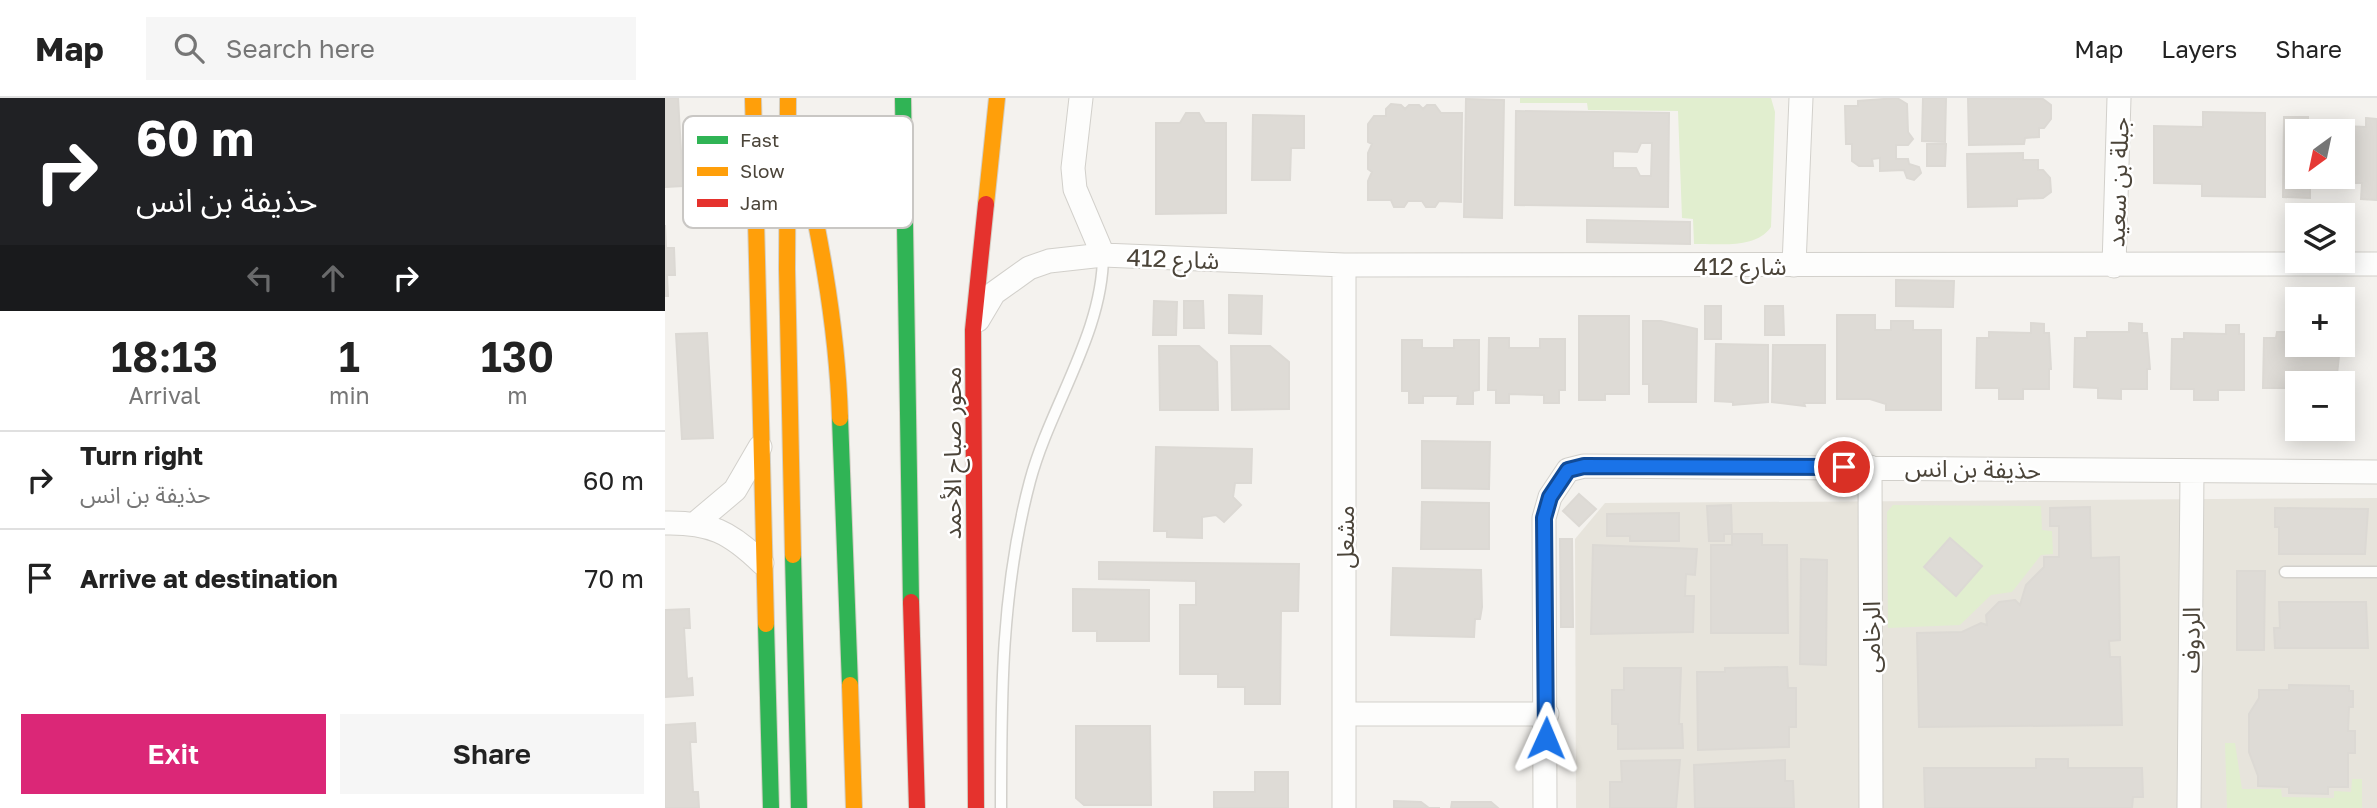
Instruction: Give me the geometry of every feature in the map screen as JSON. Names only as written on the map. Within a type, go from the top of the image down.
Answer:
[{"type":"main road","points":[[753,98],[753,116]]},
{"type":"main road","points":[[788,98],[788,116]]},
{"type":"main road","points":[[788,98],[793,116]]},
{"type":"main road","name":"محور صباح الأحمد","points":[[903,98],[903,116]]},
{"type":"main road","name":"محور صباح الأحمد","points":[[976,808],[973,330],[997,98]]},
{"type":"main road","points":[[756,228],[762,563],[771,808]]},
{"type":"main road","points":[[787,228],[799,808]]},
{"type":"main road","points":[[819,228],[838,359],[854,808]]},
{"type":"main road","name":"محور صباح الأحمد","points":[[905,228],[917,808]]},
{"type":"street","name":"شارع 412","points":[[1081,98],[1073,167],[1075,188],[1103,255]]},
{"type":"street","points":[[1794,265],[1801,98]]},
{"type":"street","name":"جبلة بن سعيد","points":[[2115,266],[2119,98]]},
{"type":"street","name":"شارع 412","points":[[973,330],[994,293],[1029,268],[1049,261],[1103,255],[1344,265],[2377,264]]},
{"type":"street","name":"مشعل","points":[[1344,265],[1344,808]]},
{"type":"street","points":[[697,522],[735,490],[761,447]]},
{"type":"street","name":"حذيفة بن انس","points":[[1545,808],[1547,714],[1544,518],[1555,487],[1568,470],[1584,466],[2377,472]]},
{"type":"street","name":"الرخامى","points":[[1870,467],[1871,808]]},
{"type":"street","name":"الردوف","points":[[2189,808],[2192,472]]},
{"type":"street","points":[[665,523],[697,522],[731,537],[762,563]]},
{"type":"street","points":[[1345,714],[1547,714]]},
{"type":"lane","points":[[1001,808],[1001,690],[1009,570],[1031,478],[1090,324],[1103,281],[1103,255]]},
{"type":"lane","points":[[2285,572],[2377,572]]},
{"type":"shaded area","points":[[2377,498],[2377,808],[1576,808],[1575,539],[1605,503]]},
{"type":"green space","points":[[1520,98],[1771,98],[1775,112],[1771,227],[1756,239],[1746,242],[1694,244],[1693,219],[1682,218],[1678,111],[1588,110],[1587,103],[1520,103]]},
{"type":"green space","points":[[1893,505],[2041,506],[2042,530],[2052,531],[2053,554],[2041,555],[2012,592],[1991,595],[1960,625],[1888,628],[1887,512]]},
{"type":"green space","points":[[2225,743],[2235,743],[2242,789],[2281,789],[2282,797],[2334,798],[2334,791],[2351,792],[2352,779],[2362,779],[2362,808],[2227,808]]},
{"type":"building","points":[[665,98],[678,98],[683,186],[665,187]]},
{"type":"building","points":[[1897,98],[1907,104],[1908,132],[1913,139],[1908,145],[1896,145],[1896,159],[1908,159],[1909,164],[1919,167],[1921,173],[1914,180],[1907,178],[1904,170],[1880,171],[1880,158],[1872,159],[1873,166],[1859,166],[1852,161],[1852,144],[1846,144],[1845,106],[1858,106],[1858,101]]},
{"type":"building","points":[[1923,98],[1946,98],[1945,142],[1922,141]]},
{"type":"building","points":[[1968,98],[2043,99],[2051,105],[2051,119],[2044,128],[2039,128],[2039,137],[2025,138],[2024,144],[1969,145]]},
{"type":"building","points":[[1466,99],[1504,100],[1502,218],[1464,217]]},
{"type":"building","points":[[1391,104],[1401,105],[1405,109],[1409,105],[1419,105],[1423,109],[1427,105],[1435,105],[1441,113],[1462,113],[1461,202],[1439,201],[1435,207],[1426,207],[1422,201],[1408,201],[1404,207],[1394,207],[1391,200],[1368,200],[1368,181],[1372,172],[1368,169],[1368,153],[1372,144],[1368,142],[1368,124],[1374,116],[1386,116],[1386,109]]},
{"type":"building","points":[[1516,111],[1669,113],[1668,207],[1515,205]],"holes":[[[1641,143],[1652,143],[1651,176],[1640,176],[1636,168],[1613,168],[1613,151],[1637,152]]]},
{"type":"building","points":[[2203,112],[2265,113],[2265,197],[2202,196],[2202,184],[2154,183],[2154,126],[2203,127]]},
{"type":"building","points":[[1186,113],[1199,113],[1205,123],[1226,123],[1226,213],[1156,214],[1156,123],[1180,123]]},
{"type":"building","points":[[1253,115],[1304,116],[1304,148],[1291,148],[1290,180],[1252,180]]},
{"type":"building","points":[[2284,117],[2308,117],[2285,119],[2285,189],[2310,189],[2310,198],[2283,197]]},
{"type":"building","points":[[2366,118],[2377,119],[2377,200],[2361,199],[2362,183],[2355,183],[2355,126],[2366,127]]},
{"type":"building","points":[[1927,144],[1946,144],[1945,166],[1927,166]]},
{"type":"building","points":[[2023,153],[2023,160],[2038,160],[2038,170],[2043,170],[2050,178],[2051,192],[2043,198],[2017,199],[2017,206],[1968,207],[1967,154]]},
{"type":"building","points":[[1587,220],[1690,222],[1690,244],[1587,242]]},
{"type":"building","points":[[665,225],[666,248],[674,248],[675,275],[667,275],[668,296],[665,296]]},
{"type":"building","points":[[1896,280],[1954,281],[1953,307],[1896,306]]},
{"type":"building","points":[[1229,295],[1262,296],[1261,334],[1229,333]]},
{"type":"building","points":[[1154,301],[1177,302],[1176,335],[1153,335]]},
{"type":"building","points":[[1184,301],[1203,301],[1204,328],[1184,328]]},
{"type":"building","points":[[1705,306],[1721,306],[1721,339],[1705,339]]},
{"type":"building","points":[[1765,306],[1783,306],[1784,335],[1765,335]]},
{"type":"building","points":[[1837,315],[1875,315],[1875,330],[1891,330],[1891,321],[1913,321],[1913,330],[1941,330],[1941,410],[1886,410],[1886,404],[1870,399],[1837,399]]},
{"type":"building","points":[[1579,316],[1629,316],[1629,394],[1605,394],[1605,400],[1579,400]]},
{"type":"building","points":[[1643,321],[1661,321],[1697,329],[1696,402],[1649,402],[1649,384],[1643,384]]},
{"type":"building","points":[[2031,323],[2044,324],[2044,333],[2049,333],[2049,389],[2023,389],[2023,399],[1999,399],[1999,388],[1976,388],[1977,338],[1989,338],[1989,332],[2031,333]]},
{"type":"building","points":[[2129,323],[2142,324],[2142,333],[2147,333],[2150,369],[2147,369],[2147,389],[2121,389],[2121,399],[2098,398],[2098,388],[2074,387],[2075,338],[2087,338],[2087,332],[2129,332]]},
{"type":"building","points":[[2226,325],[2239,325],[2239,334],[2244,334],[2244,390],[2218,390],[2218,400],[2194,400],[2194,389],[2171,389],[2172,339],[2184,339],[2184,333],[2226,334]]},
{"type":"building","points":[[2277,332],[2285,332],[2285,357],[2339,357],[2337,371],[2285,371],[2285,388],[2263,388],[2264,338],[2276,338]]},
{"type":"building","points":[[707,333],[713,438],[682,439],[676,334]]},
{"type":"building","points":[[1489,338],[1509,338],[1509,348],[1540,348],[1540,339],[1565,339],[1565,390],[1559,390],[1559,403],[1544,403],[1544,395],[1509,394],[1509,403],[1496,403],[1496,390],[1488,390]]},
{"type":"building","points":[[1402,340],[1422,340],[1422,348],[1454,348],[1454,340],[1479,340],[1479,390],[1473,391],[1473,404],[1457,404],[1458,396],[1423,396],[1423,403],[1409,403],[1409,391],[1402,391]]},
{"type":"building","points":[[1716,344],[1768,345],[1768,402],[1733,405],[1733,402],[1715,401]]},
{"type":"building","points":[[1773,345],[1825,345],[1825,403],[1804,403],[1805,406],[1772,402]]},
{"type":"building","points":[[1159,346],[1199,346],[1217,362],[1218,410],[1160,410]]},
{"type":"building","points":[[1231,346],[1270,346],[1289,362],[1289,409],[1232,410]]},
{"type":"building","points":[[1422,441],[1490,442],[1489,489],[1422,488]]},
{"type":"building","points":[[1156,447],[1252,449],[1251,483],[1235,483],[1233,497],[1241,505],[1224,522],[1216,515],[1202,517],[1202,538],[1167,537],[1167,531],[1154,531]]},
{"type":"building","points":[[1579,494],[1596,509],[1579,526],[1563,511]]},
{"type":"building","points":[[1422,502],[1489,503],[1489,549],[1421,549]]},
{"type":"building","points":[[1731,505],[1732,534],[1724,534],[1724,541],[1709,541],[1707,506]]},
{"type":"building","points":[[2090,507],[2091,558],[2119,557],[2120,640],[2109,641],[2110,657],[2120,657],[2122,725],[1919,727],[1917,633],[1962,632],[1981,623],[1987,625],[1986,615],[1999,602],[2015,600],[2020,605],[2026,585],[2044,567],[2044,557],[2059,557],[2059,526],[2050,526],[2050,508]]},
{"type":"building","points":[[2275,508],[2368,509],[2365,554],[2279,554],[2279,527],[2275,527]]},
{"type":"building","points":[[1679,513],[1679,541],[1630,541],[1630,536],[1607,536],[1607,514]]},
{"type":"building","points":[[1732,534],[1762,534],[1762,545],[1787,545],[1788,633],[1711,633],[1711,545],[1732,545]]},
{"type":"building","points":[[1950,538],[1982,566],[1956,596],[1924,567]]},
{"type":"building","points":[[1560,539],[1572,539],[1573,627],[1561,627]]},
{"type":"building","points":[[1593,545],[1697,549],[1695,575],[1686,574],[1685,596],[1694,596],[1693,632],[1591,634]]},
{"type":"building","points":[[1801,559],[1827,560],[1826,665],[1800,664]]},
{"type":"building","points":[[1099,562],[1299,564],[1298,611],[1281,611],[1280,704],[1245,704],[1245,687],[1218,687],[1218,674],[1180,674],[1180,605],[1196,605],[1196,581],[1099,579]]},
{"type":"building","points":[[1393,568],[1481,570],[1482,607],[1480,619],[1475,619],[1474,637],[1391,635]]},
{"type":"building","points":[[2237,571],[2265,571],[2264,650],[2237,650]]},
{"type":"building","points":[[1073,589],[1149,590],[1149,641],[1097,641],[1097,631],[1073,631]]},
{"type":"building","points":[[2279,602],[2366,602],[2368,648],[2275,648],[2274,628],[2280,628]]},
{"type":"building","points":[[689,609],[690,628],[684,628],[687,679],[692,678],[693,695],[665,697],[665,610]]},
{"type":"building","points":[[1787,667],[1788,688],[1796,688],[1796,727],[1789,727],[1789,747],[1698,750],[1697,672],[1725,672],[1725,668]]},
{"type":"building","points":[[1624,668],[1681,668],[1679,724],[1682,724],[1683,748],[1618,749],[1618,724],[1612,724],[1612,690],[1624,690]]},
{"type":"building","points":[[2289,685],[2349,686],[2349,691],[2353,691],[2348,731],[2355,731],[2355,753],[2348,753],[2348,787],[2328,787],[2328,794],[2289,793],[2289,787],[2258,786],[2258,776],[2249,752],[2249,714],[2259,698],[2259,690],[2289,690]]},
{"type":"building","points":[[695,723],[696,742],[690,742],[693,792],[698,792],[699,808],[665,808],[665,725]]},
{"type":"building","points":[[1076,726],[1150,726],[1151,805],[1084,805],[1076,798]]},
{"type":"building","points":[[2036,759],[2068,759],[2068,768],[2142,768],[2143,797],[2133,797],[2132,808],[1925,808],[1924,768],[2036,768]]},
{"type":"building","points":[[1680,760],[1676,808],[1610,808],[1610,782],[1622,782],[1621,761]]},
{"type":"building","points":[[1785,760],[1785,781],[1793,781],[1794,808],[1695,808],[1694,765]]},
{"type":"building","points":[[1255,772],[1288,772],[1288,808],[1214,808],[1214,792],[1255,792]]},
{"type":"building","points":[[1394,801],[1421,802],[1429,808],[1394,808]]},
{"type":"building","points":[[1452,802],[1491,802],[1498,808],[1451,808]]},
{"type":"traffic: fast","points":[[903,98],[903,116]]},
{"type":"traffic: fast","points":[[905,228],[911,602]]},
{"type":"traffic: fast","points":[[840,418],[850,685]]},
{"type":"traffic: fast","points":[[793,555],[799,808]]},
{"type":"traffic: fast","points":[[766,624],[771,808]]},
{"type":"traffic: slow","points":[[753,98],[753,116]]},
{"type":"traffic: slow","points":[[788,98],[788,116]]},
{"type":"traffic: slow","points":[[986,204],[997,98]]},
{"type":"traffic: slow","points":[[756,228],[766,624]]},
{"type":"traffic: slow","points":[[787,228],[793,555]]},
{"type":"traffic: slow","points":[[817,228],[835,344],[840,418]]},
{"type":"traffic: slow","points":[[850,685],[854,808]]},
{"type":"traffic: jam","points":[[976,808],[973,330],[986,204]]},
{"type":"traffic: jam","points":[[911,602],[917,808]]},
{"type":"route","points":[[1546,738],[1544,518],[1550,497],[1560,478],[1568,470],[1584,466],[1844,467]]}]
